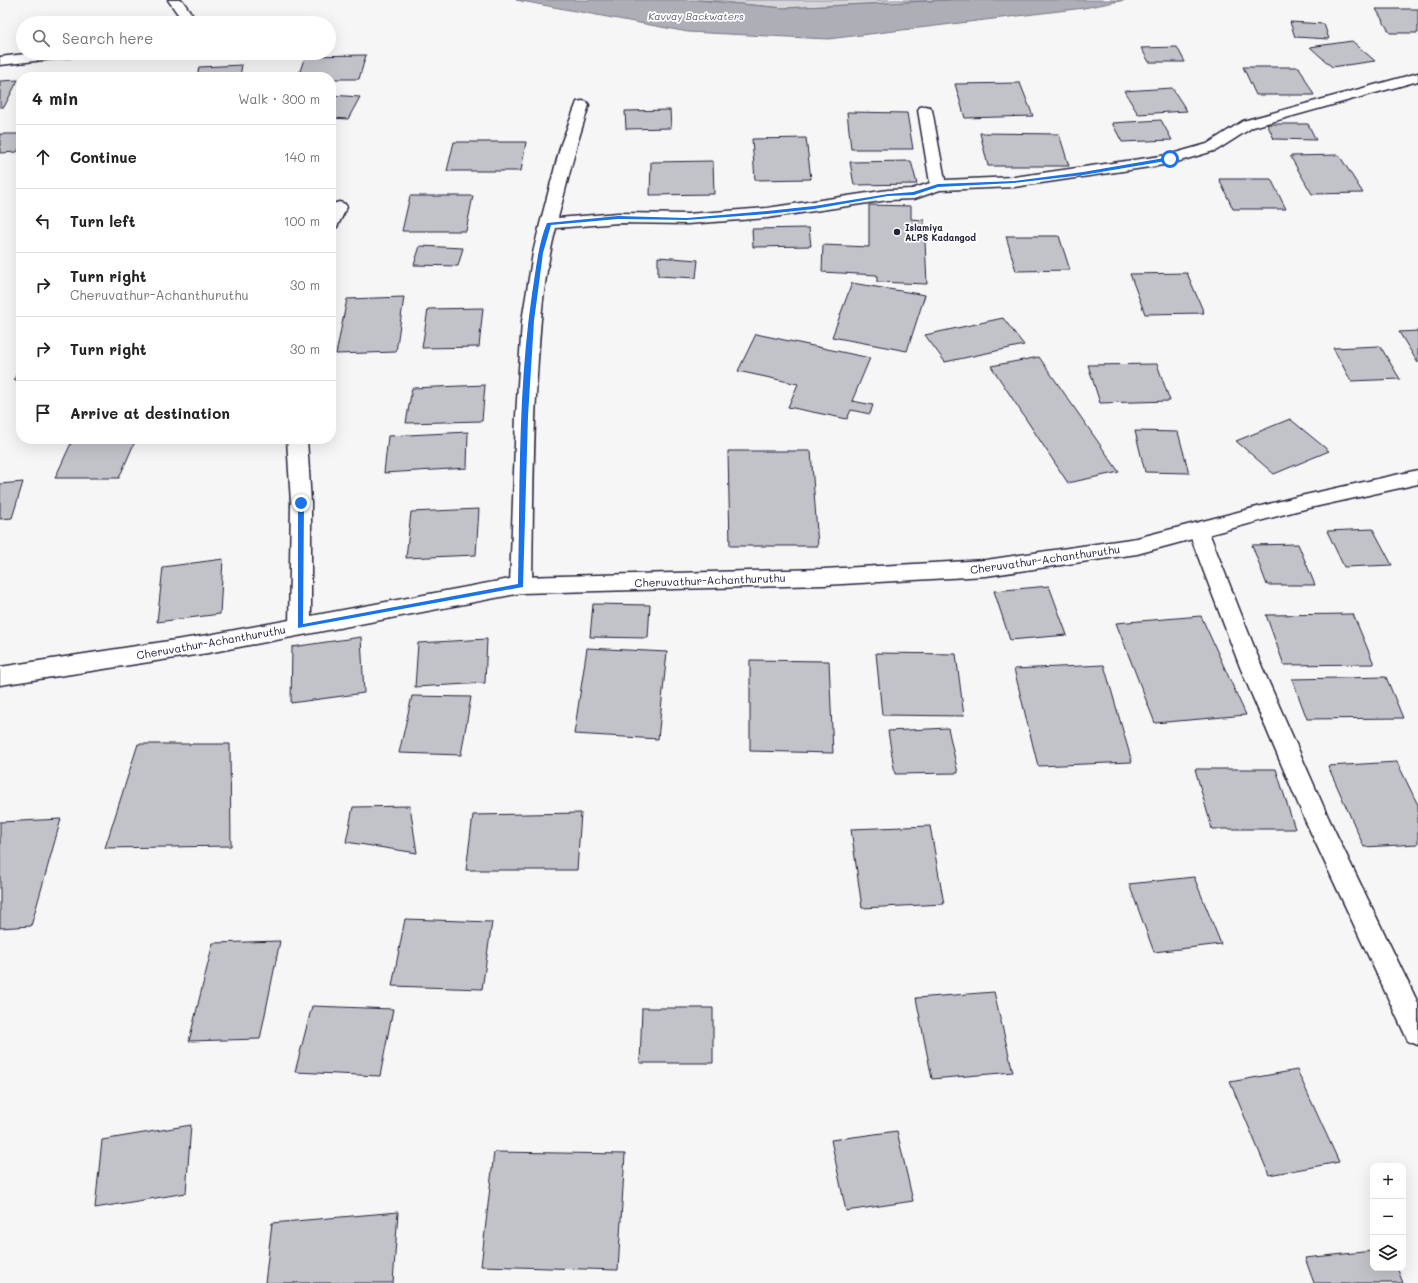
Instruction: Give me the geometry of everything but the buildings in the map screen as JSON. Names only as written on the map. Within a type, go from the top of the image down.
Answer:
[{"type":"street","points":[[175,0],[186,16]]},
{"type":"street","points":[[0,61],[16,59]]},
{"type":"street","points":[[548,224],[618,218],[687,219],[760,213],[822,206],[888,195],[914,194],[938,186],[1014,182],[1170,159],[1212,147],[1248,124],[1418,77]]},
{"type":"street","points":[[521,585],[525,416],[531,321],[541,253],[569,144],[582,105]]},
{"type":"street","points":[[925,110],[938,186]]},
{"type":"street","points":[[336,213],[339,207]]},
{"type":"street","points":[[297,444],[301,503],[300,627]]},
{"type":"street","name":"Cheruvathur-Achanthuruthu","points":[[0,676],[208,644],[521,585],[816,577],[986,568],[1137,546],[1296,504],[1418,477]]},
{"type":"street","points":[[1198,530],[1251,667],[1317,820],[1418,1032]]},
{"type":"shaded area","points":[[698,0],[950,0],[784,8]]},
{"type":"water","name":"Kavvay Backwaters","points":[[516,0],[698,0],[784,8],[950,0],[1125,0],[1084,8],[828,39],[688,32]]},
{"type":"place","name":"Islamiya ALPS Kadangod","points":[[897,232]]},
{"type":"route","points":[[301,503],[300,627],[521,585],[525,416],[531,321],[541,253],[548,224],[618,218],[687,219],[767,213],[857,201],[888,195],[914,194],[938,186],[1014,182],[1170,159]]}]
